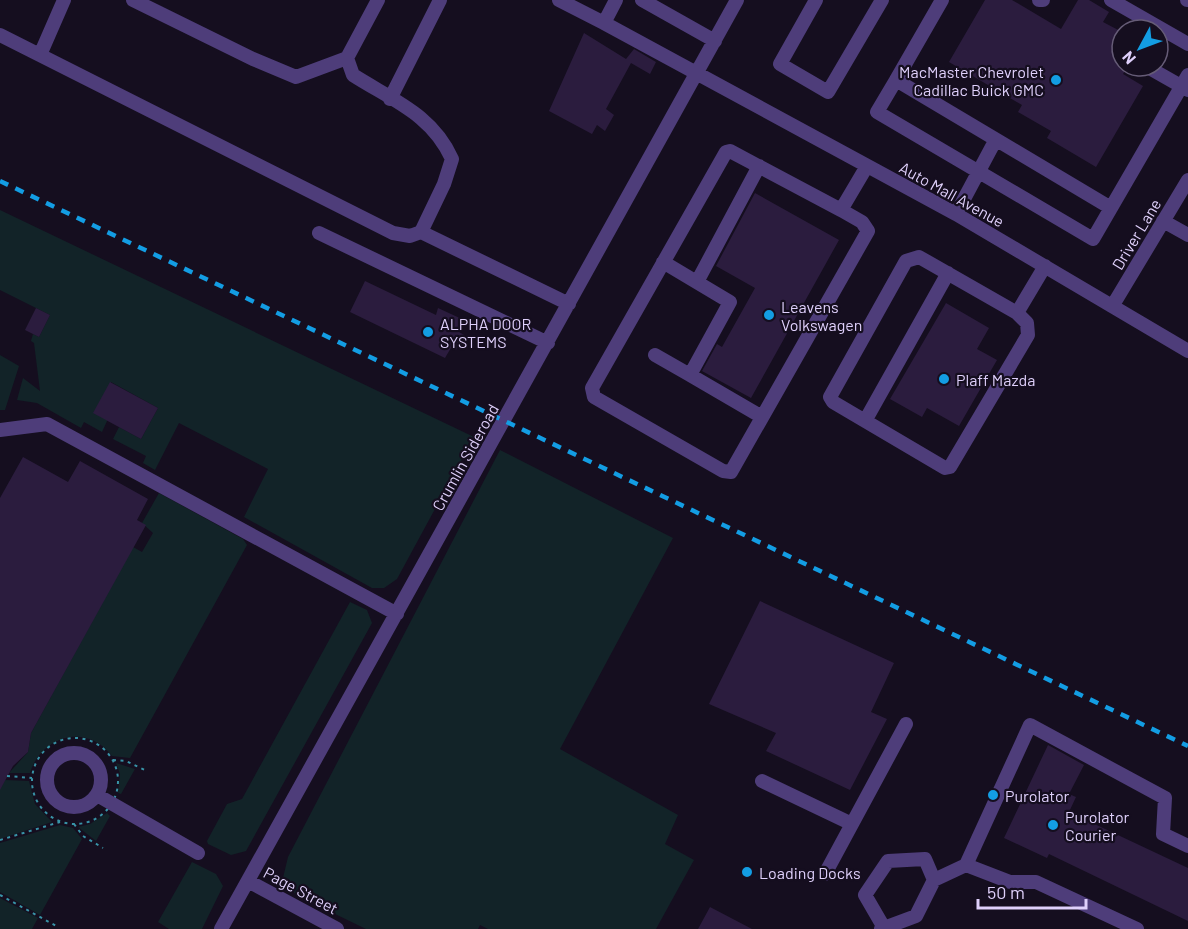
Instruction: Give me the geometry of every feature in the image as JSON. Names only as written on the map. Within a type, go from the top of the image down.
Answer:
[{"type":"street","points":[[40,55],[64,0]]},
{"type":"street","points":[[133,0],[253,59],[296,77],[347,58],[378,0]]},
{"type":"street","points":[[390,99],[440,0]]},
{"type":"street","name":"Auto Mall Avenue","points":[[559,0],[956,214],[1188,351]]},
{"type":"street","points":[[604,23],[616,0]]},
{"type":"street","points":[[642,0],[715,41]]},
{"type":"street","name":"Crumlin Sideroad","points":[[221,929],[548,344],[737,0]]},
{"type":"street","points":[[816,0],[780,64],[828,92],[882,0]]},
{"type":"street","points":[[942,0],[877,112],[1093,239],[1186,84],[1170,77]]},
{"type":"street","points":[[1111,0],[1188,44]]},
{"type":"street","points":[[0,35],[393,233],[410,236],[421,232],[444,184],[452,159],[443,139],[424,119],[353,75],[347,58]]},
{"type":"street","points":[[896,80],[1111,208]]},
{"type":"street","points":[[956,214],[995,141]]},
{"type":"street","points":[[730,150],[759,166],[862,222],[868,231],[731,472],[727,472],[594,397],[592,388],[726,152],[730,150]]},
{"type":"street","points":[[697,282],[759,166]]},
{"type":"street","points":[[841,210],[867,166]]},
{"type":"street","name":"Driver Lane","points":[[1113,305],[1188,180]]},
{"type":"street","points":[[1163,221],[1188,235]]},
{"type":"street","points":[[421,232],[569,304]]},
{"type":"street","points":[[319,233],[548,344]]},
{"type":"street","points":[[919,257],[948,273],[1017,313],[1027,323],[1028,335],[950,467],[945,468],[833,402],[831,392],[906,261],[919,257]]},
{"type":"street","points":[[663,262],[730,302],[690,375]]},
{"type":"street","points":[[1017,313],[1045,266]]},
{"type":"street","points":[[865,421],[948,273]]},
{"type":"street","points":[[655,355],[762,417]]},
{"type":"street","points":[[0,430],[47,424],[397,614]]},
{"type":"street","points":[[825,874],[906,724]]},
{"type":"street","points":[[934,880],[925,859],[888,861],[865,895],[882,928],[916,916],[934,880],[966,866],[1030,725],[1165,798],[1162,834],[1188,846]]},
{"type":"street","points":[[71,753],[88,757],[95,762],[101,778],[97,795],[82,807],[64,806],[50,794],[47,775],[50,766],[63,755],[71,753]]},
{"type":"street","points":[[762,781],[852,824]]},
{"type":"street","points":[[97,795],[198,853]]},
{"type":"street","points":[[966,866],[1010,882],[1036,882],[1137,929]]},
{"type":"street","name":"Page Street","points":[[248,880],[338,929]]},
{"type":"path","points":[[65,739],[92,742],[103,749],[112,760],[117,782],[112,803],[96,818],[74,824],[60,822],[47,814],[38,804],[33,791],[32,778],[35,764],[42,753],[52,744],[65,739]]},
{"type":"path","points":[[112,760],[126,761],[147,771]]},
{"type":"path","points":[[7,776],[32,778]]},
{"type":"path","points":[[0,840],[60,822]]},
{"type":"path","points":[[74,824],[83,836],[104,848]]},
{"type":"path","points":[[0,895],[58,927]]},
{"type":"shaded area","points":[[0,210],[474,437],[397,579],[384,588],[372,588],[244,517],[268,469],[179,423],[155,470],[143,463],[146,456],[113,439],[119,427],[141,439],[158,408],[111,382],[107,421],[102,432],[84,422],[81,428],[37,403],[17,400],[23,378],[40,391],[34,343],[31,341],[33,334],[39,337],[50,315],[0,290]]},
{"type":"shaded area","points":[[0,355],[19,366],[5,410],[0,410]]},
{"type":"shaded area","points":[[500,450],[673,538],[560,749],[678,815],[665,844],[694,860],[656,929],[488,929],[480,925],[478,929],[366,929],[296,895],[283,878],[288,857]]},
{"type":"shaded area","points":[[159,493],[243,539],[247,545],[130,758],[112,756],[102,745],[90,739],[66,738],[54,742],[44,750],[30,773],[9,773],[28,752],[31,733],[133,547],[142,552],[153,533],[142,523]]},
{"type":"shaded area","points":[[350,602],[367,610],[372,623],[246,851],[231,855],[208,844],[207,841],[227,804],[242,799]]},
{"type":"shaded area","points":[[116,763],[135,769],[121,794],[118,793],[120,774]]},
{"type":"shaded area","points":[[5,780],[29,781],[35,804],[52,822],[0,839],[0,789]]},
{"type":"shaded area","points":[[107,813],[110,816],[96,841],[78,827],[90,824]]},
{"type":"shaded area","points":[[60,825],[73,828],[82,839],[40,915],[0,892],[0,843]]},
{"type":"shaded area","points":[[192,862],[216,874],[223,886],[202,929],[169,929],[158,922]]},
{"type":"shaded area","points":[[0,898],[38,918],[32,929],[0,929]]},
{"type":"building","name":"MacMaster Chevrolet Cadillac Buick GMC","points":[[985,0],[1012,0],[1061,29],[1078,0],[1089,0],[1109,12],[1103,22],[1110,26],[1110,78],[1130,78],[1143,86],[1096,167],[1047,138],[1051,131],[1018,112],[1022,105],[949,62]]},
{"type":"building","points":[[584,33],[626,59],[634,49],[656,62],[650,74],[631,63],[606,109],[614,115],[605,131],[597,125],[592,134],[549,111]]},
{"type":"building","name":"Leavens Volkswagen","points":[[755,193],[839,240],[751,398],[702,371],[717,344],[722,347],[755,288],[716,266]]},
{"type":"building","points":[[365,281],[436,315],[438,308],[464,320],[459,332],[464,335],[456,350],[452,346],[445,358],[350,312]]},
{"type":"building","name":"Plaff Mazda","points":[[946,303],[989,328],[977,349],[997,360],[959,426],[927,408],[922,417],[890,399]]},
{"type":"building","points":[[36,308],[50,315],[39,337],[25,330]]},
{"type":"building","points":[[110,382],[158,408],[141,439],[93,413]]},
{"type":"building","points":[[23,457],[68,482],[80,461],[148,499],[137,520],[146,525],[31,733],[28,752],[13,766],[0,790],[0,498]]},
{"type":"building","points":[[760,601],[894,663],[871,712],[887,719],[850,790],[766,751],[776,733],[709,704]]},
{"type":"building","name":"Purolator Courier","points":[[1048,745],[1084,765],[1069,794],[1076,797],[1069,812],[1188,868],[1188,921],[1049,854],[1047,858],[1004,838]]},
{"type":"building","points":[[710,907],[752,929],[698,929]]},
{"type":"railway","points":[[0,181],[1188,746]]},
{"type":"place","name":"MacMaster Chevrolet Cadillac Buick GMC","points":[[1056,80]]},
{"type":"place","name":"Leavens Volkswagen","points":[[769,315]]},
{"type":"place","name":"ALPHA DOOR SYSTEMS","points":[[428,332]]},
{"type":"place","name":"Plaff Mazda","points":[[944,379]]},
{"type":"place","name":"Purolator","points":[[993,795]]},
{"type":"place","name":"Purolator Courier","points":[[1053,825]]},
{"type":"place","name":"Loading Docks","points":[[747,872]]}]
